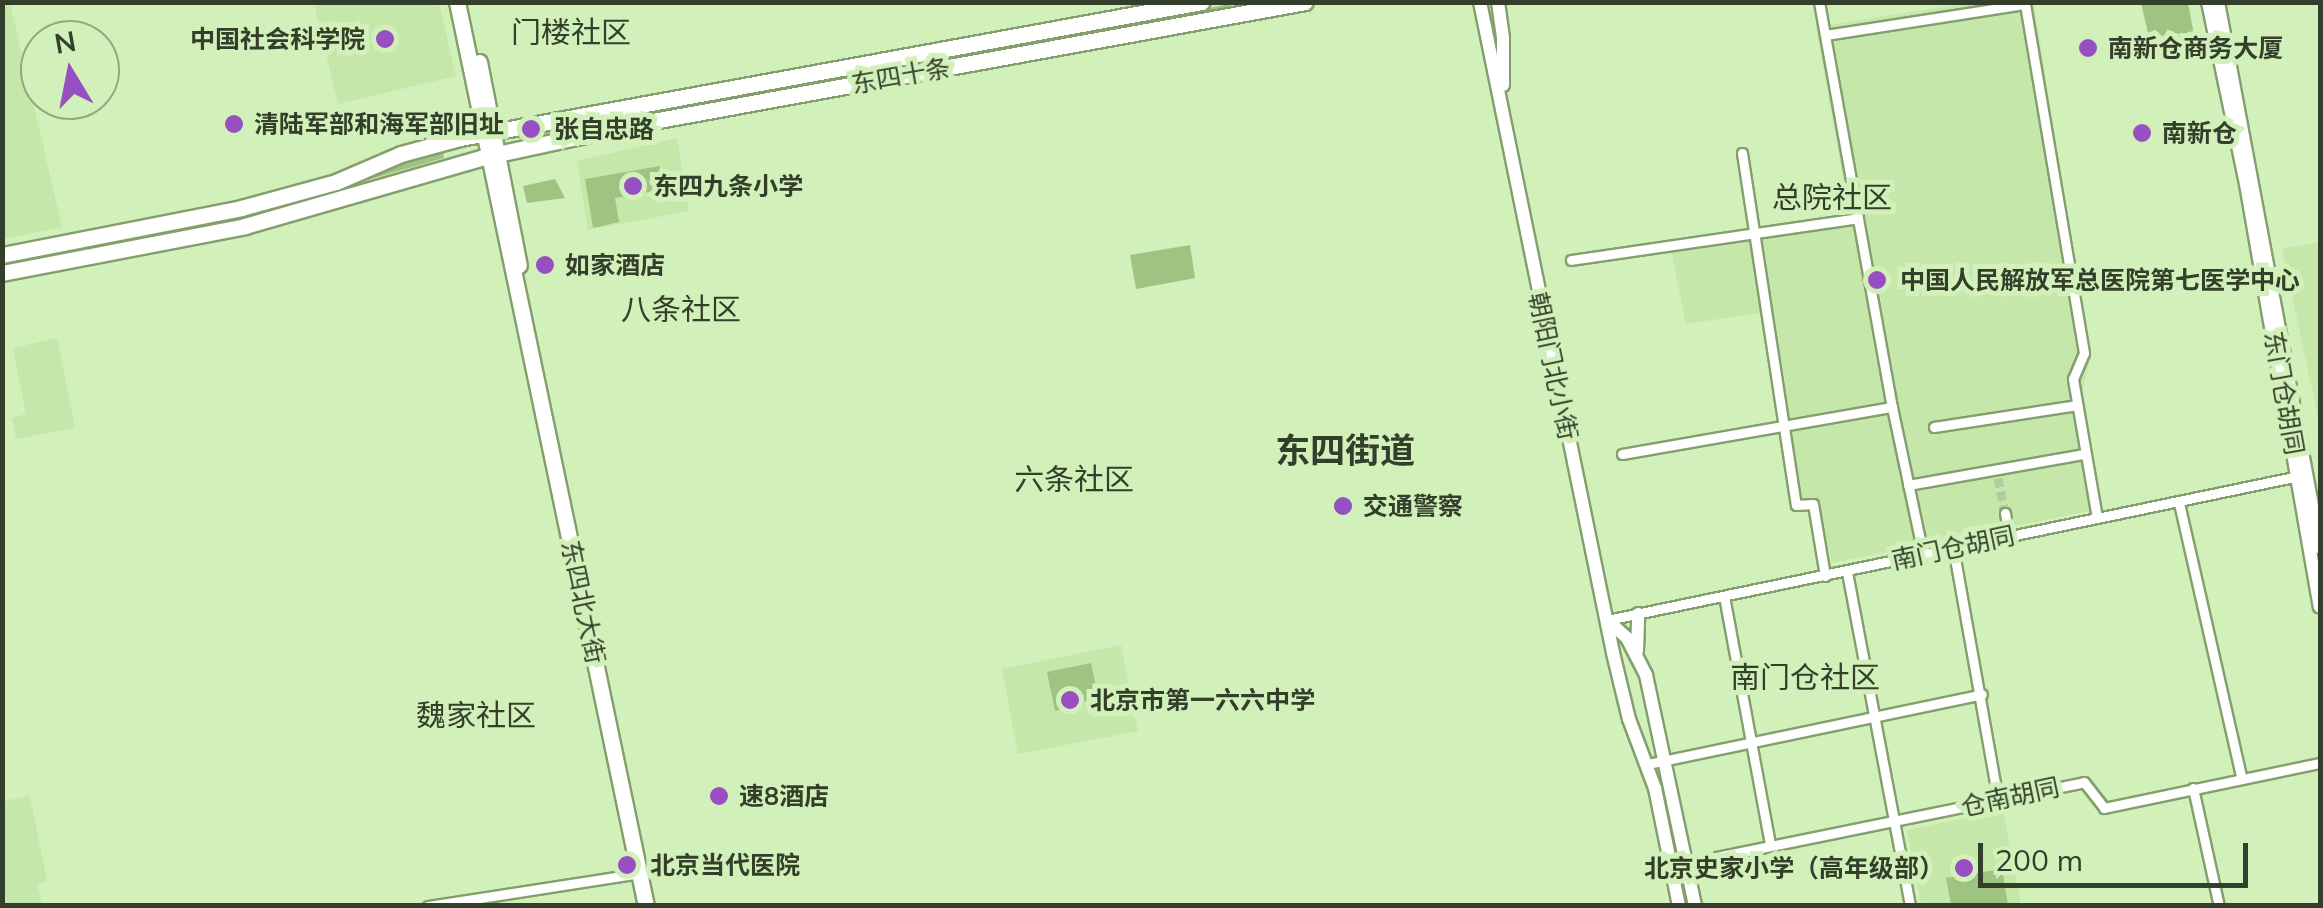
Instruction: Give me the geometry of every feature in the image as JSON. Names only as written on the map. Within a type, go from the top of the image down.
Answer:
[{"type":"main road","name":"东四北大街","points":[[457,2],[493,155],[646,906]]},
{"type":"main road","name":"东四北大街","points":[[467,2],[488,133]]},
{"type":"main road","name":"东四十条","points":[[488,133],[1202,2]]},
{"type":"main road","name":"东四十条","points":[[493,155],[631,124],[1304,2]]},
{"type":"main road","name":"朝阳门北小街","points":[[1480,2],[1607,620],[1629,719],[1648,764],[1680,906]]},
{"type":"main road","name":"朝阳门北小街","points":[[1498,2],[1503,38],[1502,112]]},
{"type":"main road","name":"东门仓胡同","points":[[2208,2],[2306,463],[2320,607]]},
{"type":"main road","name":"东门仓胡同","points":[[2218,2],[2320,548]]},
{"type":"main road","points":[[2,255],[241,208],[336,182],[401,154],[488,133]]},
{"type":"main road","points":[[2,273],[245,226],[493,155]]},
{"type":"main road","points":[[1637,654],[1638,614]]},
{"type":"main road","name":"朝阳门北小街","points":[[1607,620],[1637,654],[1695,906]]},
{"type":"street","points":[[1820,2],[1892,407],[1924,554]]},
{"type":"street","points":[[1825,35],[2025,4],[2084,354],[2073,379],[2097,518]]},
{"type":"street","points":[[1742,153],[1796,505],[1813,504],[1826,576]]},
{"type":"street","points":[[1570,260],[1858,218]]},
{"type":"street","points":[[1934,427],[2077,405]]},
{"type":"street","points":[[1622,454],[1892,407]]},
{"type":"street","points":[[1908,485],[1997,474],[2084,454]]},
{"type":"street","name":"南门仓胡同","points":[[1607,620],[2179,503],[2306,463]]},
{"type":"street","points":[[2179,503],[2241,777]]},
{"type":"street","points":[[2005,513],[2010,536]]},
{"type":"street","points":[[1953,548],[1998,799]]},
{"type":"street","points":[[1847,572],[1871,716],[1910,906]]},
{"type":"street","points":[[1724,596],[1770,845]]},
{"type":"street","points":[[1648,764],[1982,694]]},
{"type":"street","name":"仓南胡同","points":[[1687,863],[2084,782],[2104,808],[2320,762]]},
{"type":"street","points":[[2193,788],[2219,906]]},
{"type":"street","points":[[428,906],[640,873]]},
{"type":"shaded area","points":[[2,3],[10,3],[20,46],[20,120],[37,120],[62,227],[3,239]]},
{"type":"shaded area","name":"中国社会科学院","points":[[314,3],[439,3],[456,76],[338,104]]},
{"type":"shaded area","name":"中国人民解放军总医院第七医学中心","points":[[1969,3],[2034,3],[2090,359],[2081,396],[2100,509],[1832,563],[1817,502],[1801,500],[1772,311],[1686,324],[1671,249],[1851,223],[1816,27]]},
{"type":"shaded area","points":[[2141,3],[2188,3],[2194,35],[2151,46]]},
{"type":"shaded area","points":[[1230,4],[1231,8],[1032,44],[1031,40]]},
{"type":"shaded area","points":[[1017,42],[1019,45],[519,139],[518,135]]},
{"type":"shaded area","name":"东四九条小学","points":[[677,138],[689,211],[588,230],[577,161]]},
{"type":"shaded area","points":[[443,151],[444,158],[280,205],[395,165]]},
{"type":"shaded area","points":[[660,166],[665,189],[615,198],[619,222],[593,228],[585,179]]},
{"type":"shaded area","points":[[555,179],[565,198],[527,203],[523,186]]},
{"type":"shaded area","points":[[2320,242],[2320,426],[2282,249]]},
{"type":"shaded area","points":[[1190,245],[1195,278],[1136,289],[1130,255]]},
{"type":"shaded area","points":[[57,338],[75,428],[16,439],[12,418],[26,414],[13,348]]},
{"type":"shaded area","name":"北京市第一六六中学","points":[[1121,645],[1138,731],[1018,754],[1002,669]]},
{"type":"shaded area","points":[[1091,663],[1099,701],[1055,711],[1047,672]]},
{"type":"shaded area","points":[[30,796],[47,881],[37,884],[42,905],[3,905],[3,801]]},
{"type":"shaded area","name":"北京史家小学（高年级部）","points":[[2003,810],[2021,905],[1921,905],[1907,830]]},
{"type":"shaded area","points":[[2002,869],[2008,905],[1951,905],[1946,878]]},
{"type":"tunnel","points":[[1998,478],[2005,513]]},
{"type":"place","name":"中国社会科学院","points":[[385,39]]},
{"type":"place","name":"南新仓商务大厦","points":[[2088,48]]},
{"type":"place","name":"清陆军部和海军部旧址","points":[[234,124]]},
{"type":"place","name":"张自忠路","points":[[531,129]]},
{"type":"place","name":"南新仓","points":[[2142,133]]},
{"type":"place","name":"东四九条小学","points":[[633,186]]},
{"type":"place","name":"如家酒店","points":[[545,265]]},
{"type":"place","name":"中国人民解放军总医院第七医学中心","points":[[1877,280]]},
{"type":"place","name":"交通警察","points":[[1343,506]]},
{"type":"place","name":"北京市第一六六中学","points":[[1070,700]]},
{"type":"place","name":"速8酒店","points":[[719,796]]},
{"type":"place","name":"北京当代医院","points":[[627,865]]},
{"type":"place","name":"北京史家小学（高年级部）","points":[[1964,868]]},
{"type":"district","name":"门楼社区","points":[[571,32]]},
{"type":"district","name":"总院社区","points":[[1832,197]]},
{"type":"district","name":"八条社区","points":[[681,309]]},
{"type":"district","name":"东四街道","points":[[1345,450]]},
{"type":"district","name":"六条社区","points":[[1074,479]]},
{"type":"district","name":"南门仓社区","points":[[1805,677]]},
{"type":"district","name":"魏家社区","points":[[476,715]]}]
